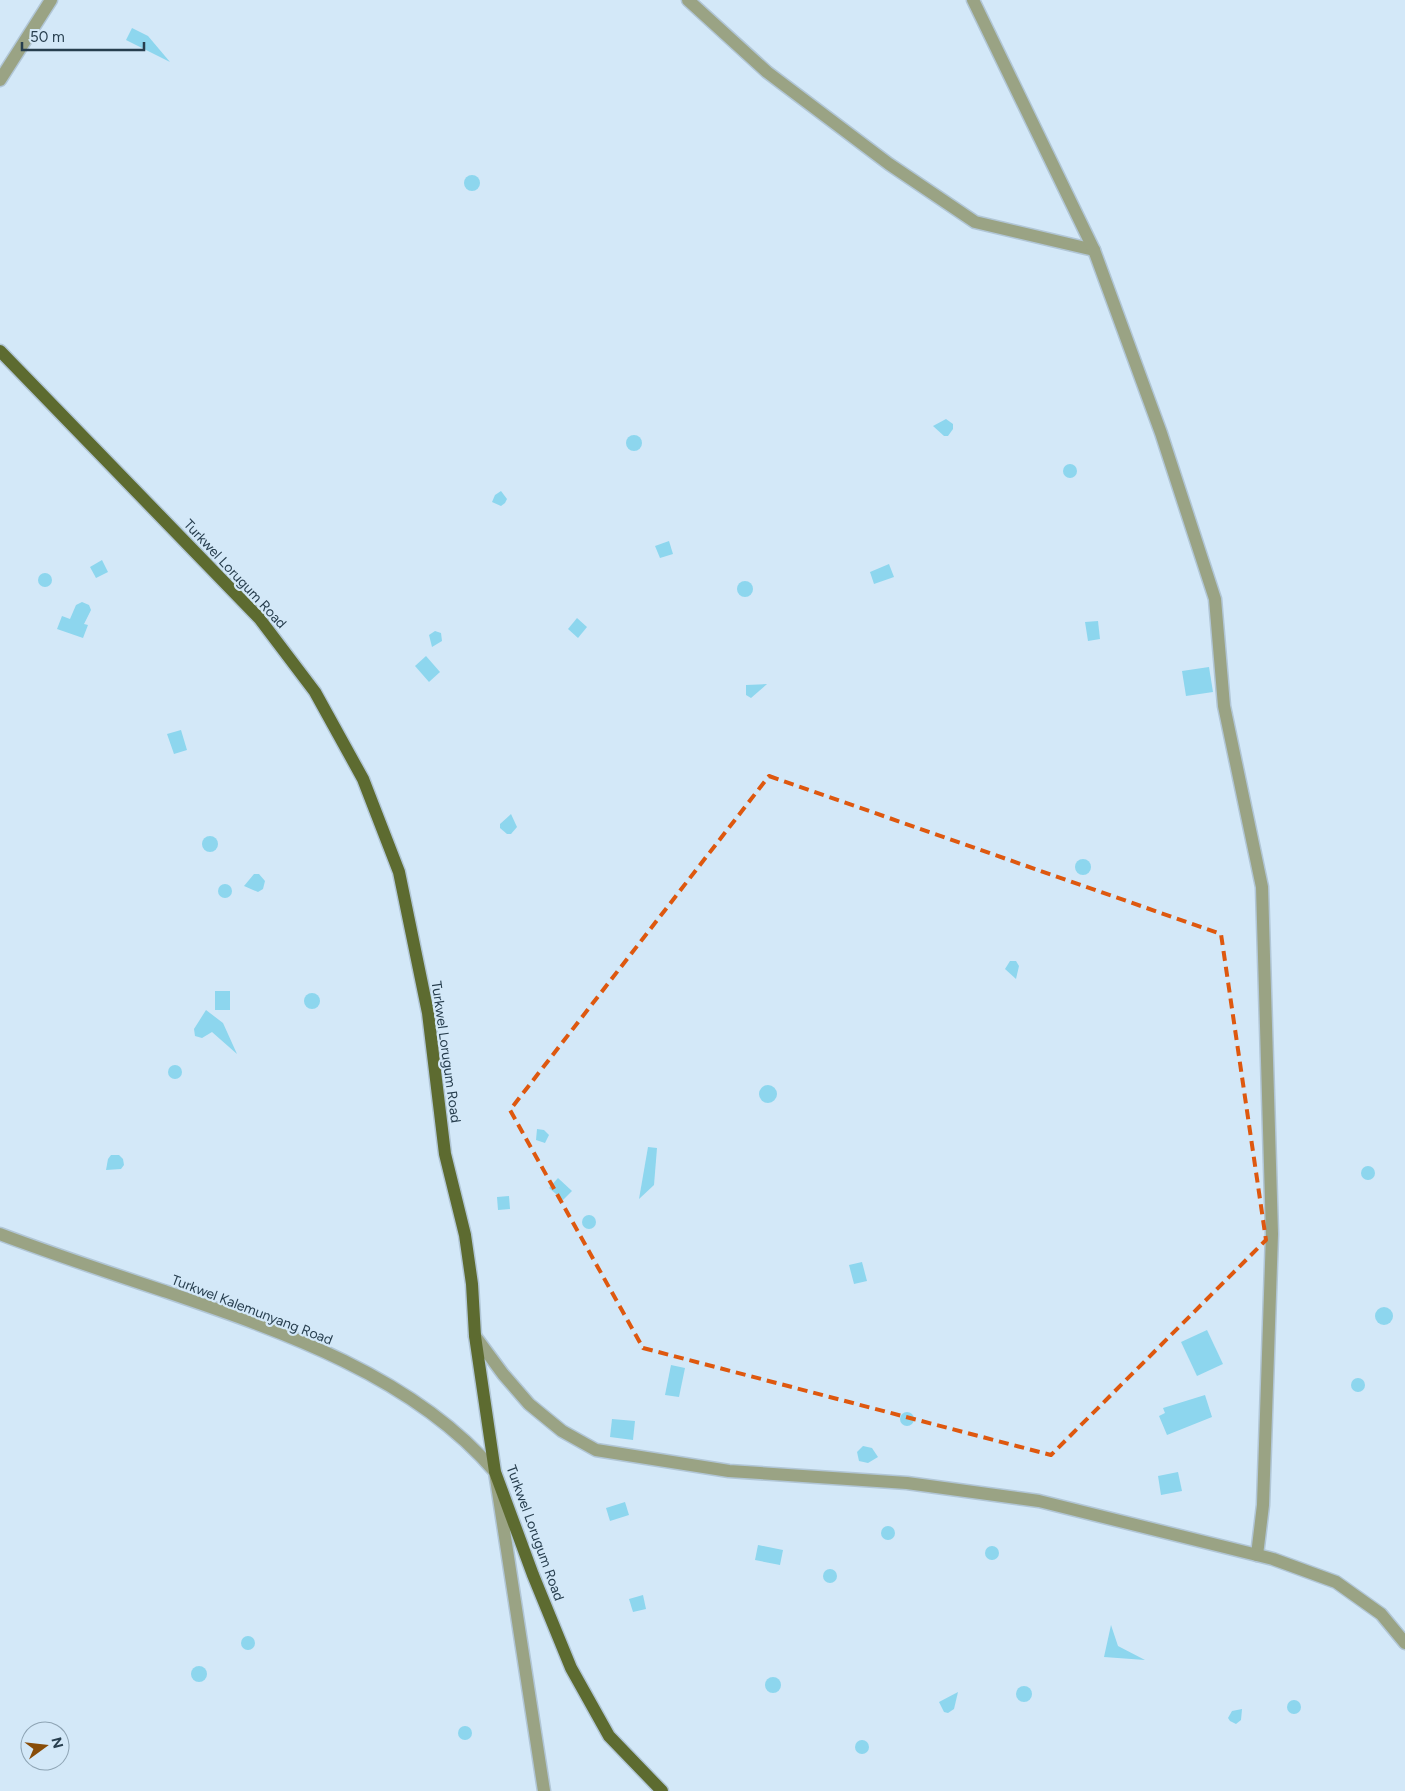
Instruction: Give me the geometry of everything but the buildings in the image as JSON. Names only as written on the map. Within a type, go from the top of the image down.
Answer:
[{"type":"main road","name":"Turkwel Lorugum Road","points":[[0,351],[259,618],[315,692],[363,779],[399,872],[428,1013],[445,1154],[465,1235],[472,1284],[475,1336],[495,1472],[533,1575],[571,1668],[610,1736],[662,1791]]},
{"type":"street","points":[[0,80],[52,0]]},
{"type":"street","points":[[688,0],[767,72],[889,164],[975,222],[1094,250]]},
{"type":"street","points":[[974,0],[1094,250],[1161,433],[1215,599],[1224,706],[1262,888],[1272,1234],[1263,1505],[1257,1555]]},
{"type":"street","name":"Turkwel Kalemunyang Road","points":[[0,1234],[260,1326],[371,1375],[420,1404],[456,1430],[474,1447],[495,1472]]},
{"type":"street","points":[[475,1336],[502,1374],[529,1404],[562,1431],[596,1450],[729,1471],[907,1483],[1039,1501],[1257,1555],[1336,1582],[1381,1614],[1405,1643]]},
{"type":"street","points":[[495,1472],[544,1791]]},
{"type":"highlighted area","points":[[769,776],[1221,934],[1266,1240],[1051,1455],[643,1348],[510,1110]]}]
